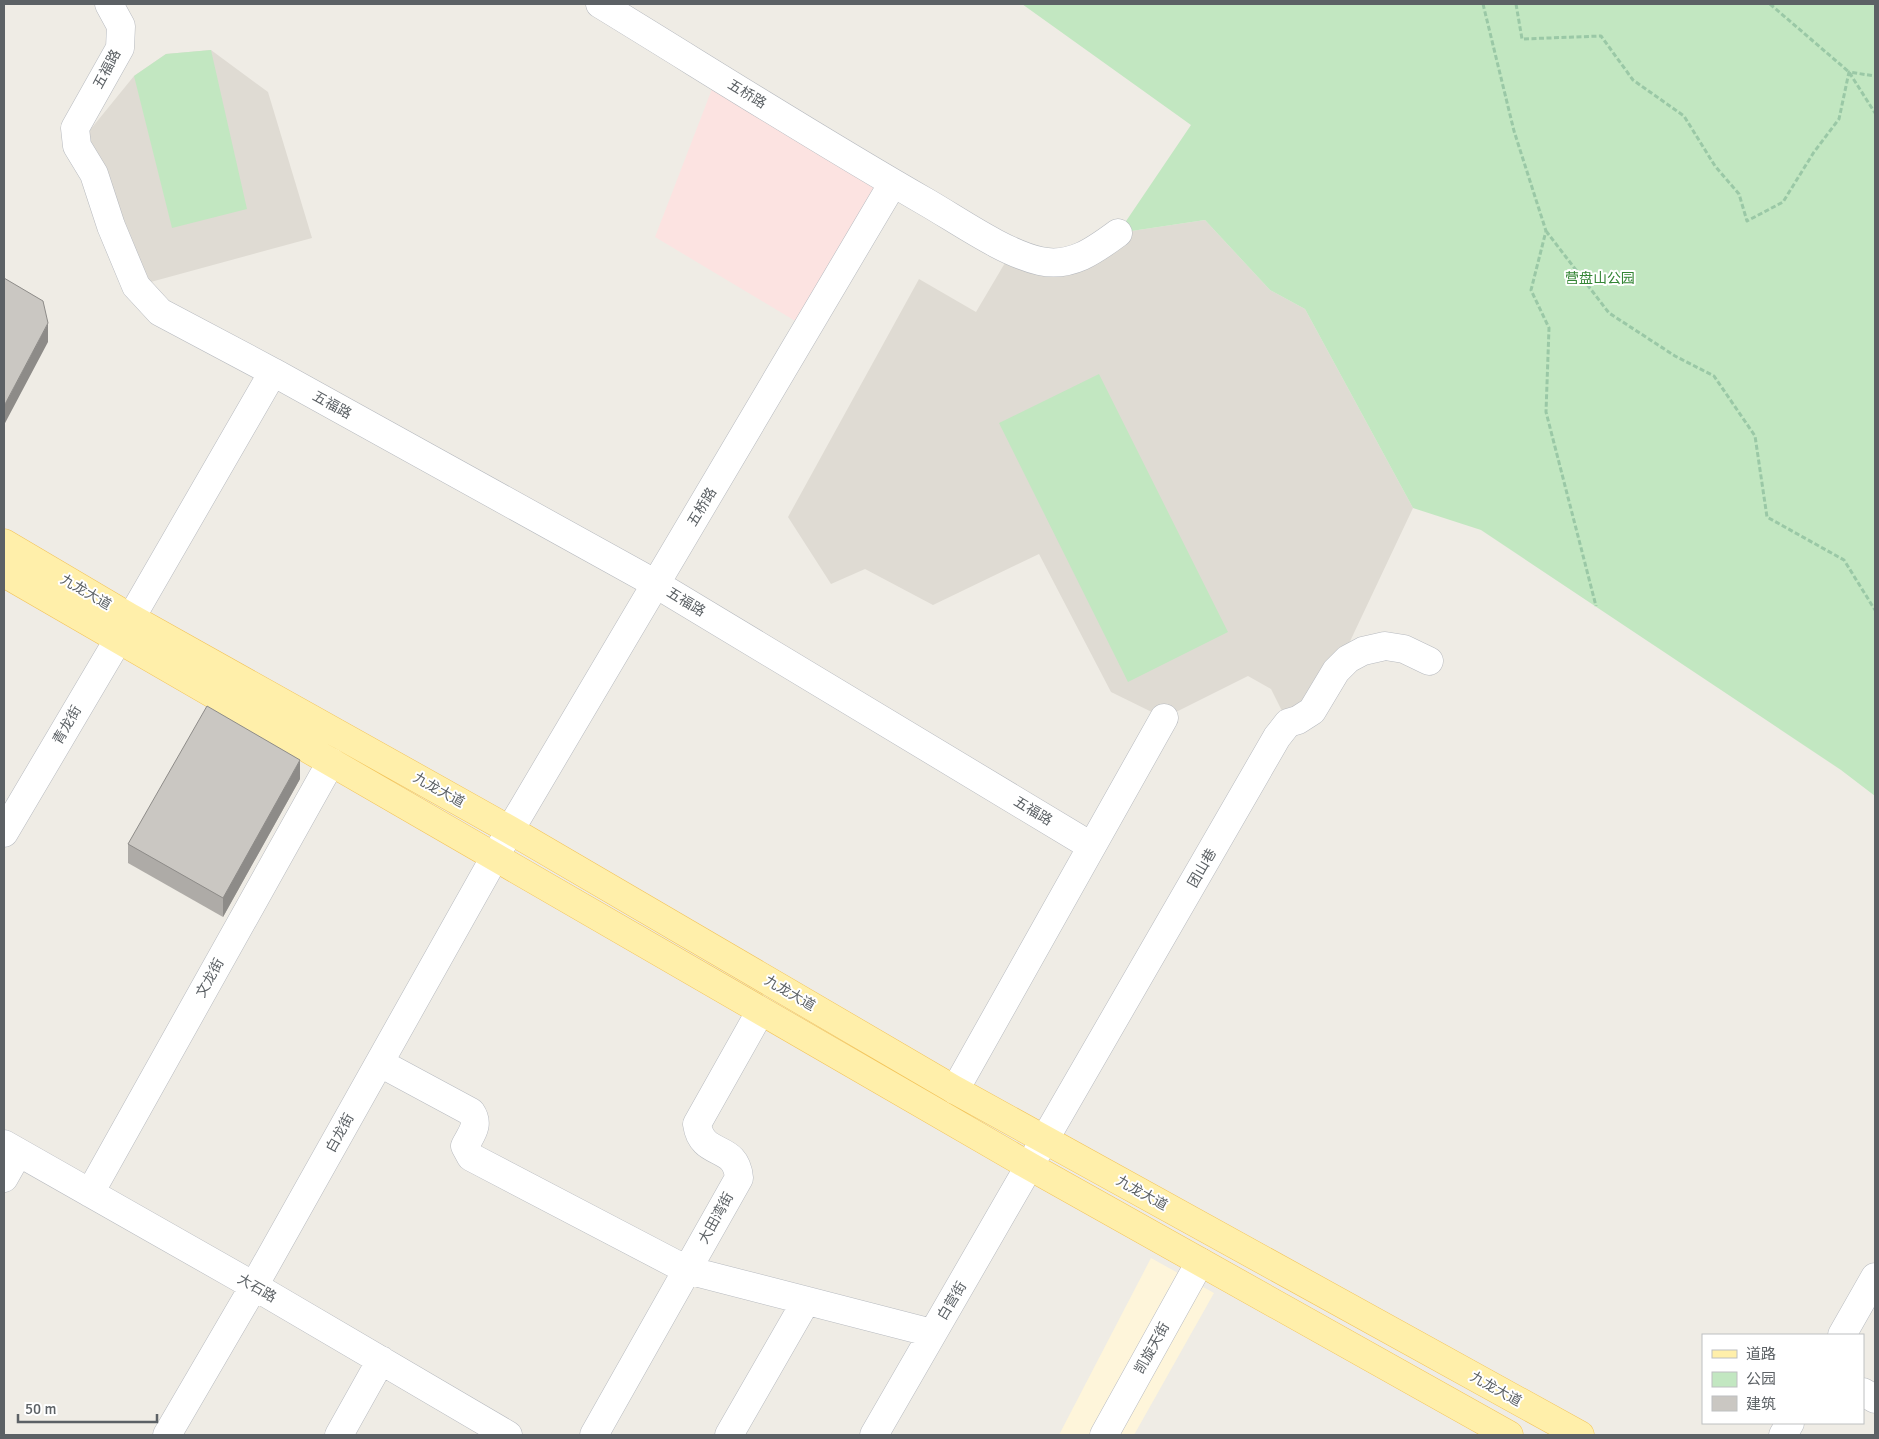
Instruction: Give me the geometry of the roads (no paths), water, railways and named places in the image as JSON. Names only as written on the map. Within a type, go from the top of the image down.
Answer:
[{"type":"main road","name":"九龙大道","points":[[4,543],[125,629],[331,762],[760,1012],[1031,1167],[1509,1435]]},
{"type":"main road","name":"九龙大道","points":[[4,573],[125,629],[510,830],[955,1090],[1580,1435]]},
{"type":"street","name":"五福路","points":[[109,4],[121,26],[120,48],[75,128],[77,146],[94,174],[111,226],[136,286],[160,312],[273,372],[656,584],[1092,846]]},
{"type":"street","name":"五桥路","points":[[600,4],[893,183],[1012,251],[1040,261],[1068,262],[1092,252],[1118,233]]},
{"type":"street","name":"五桥路","points":[[510,830],[893,183]]},
{"type":"street","points":[[125,629],[273,372]]},
{"type":"street","name":"青龙街","points":[[4,833],[125,629]]},
{"type":"street","name":"团山巷","points":[[1031,1167],[1044,1140],[1277,737],[1288,723],[1298,720],[1312,711],[1336,671],[1348,659],[1363,651],[1385,646],[1404,649],[1428,661]]},
{"type":"street","points":[[955,1090],[1164,718]]},
{"type":"street","name":"文龙街","points":[[90,1193],[331,762]]},
{"type":"street","name":"白龙街","points":[[167,1435],[254,1286],[510,830]]},
{"type":"street","name":"大田湾街","points":[[594,1435],[739,1178],[738,1166],[732,1158],[705,1144],[699,1134],[698,1124],[760,1012]]},
{"type":"street","points":[[380,1063],[471,1112],[476,1119],[476,1126],[464,1146],[471,1157],[687,1270],[932,1333]]},
{"type":"street","points":[[4,1178],[11,1148]]},
{"type":"street","name":"大石路","points":[[11,1148],[254,1286],[508,1435]]},
{"type":"street","name":"白营街","points":[[874,1435],[932,1333],[1031,1167]]},
{"type":"street","name":"凯旋天街","points":[[1104,1435],[1200,1262]]},
{"type":"street","points":[[1843,1334],[1875,1277]]},
{"type":"street","points":[[730,1435],[806,1301]]},
{"type":"street","points":[[342,1434],[381,1360]]},
{"type":"street","points":[[1864,1393],[1875,1399]]},
{"type":"street","points":[[1783,1435],[1789,1424]]},
{"type":"park label","name":"营盘山公园","points":[[1600,278]]}]
